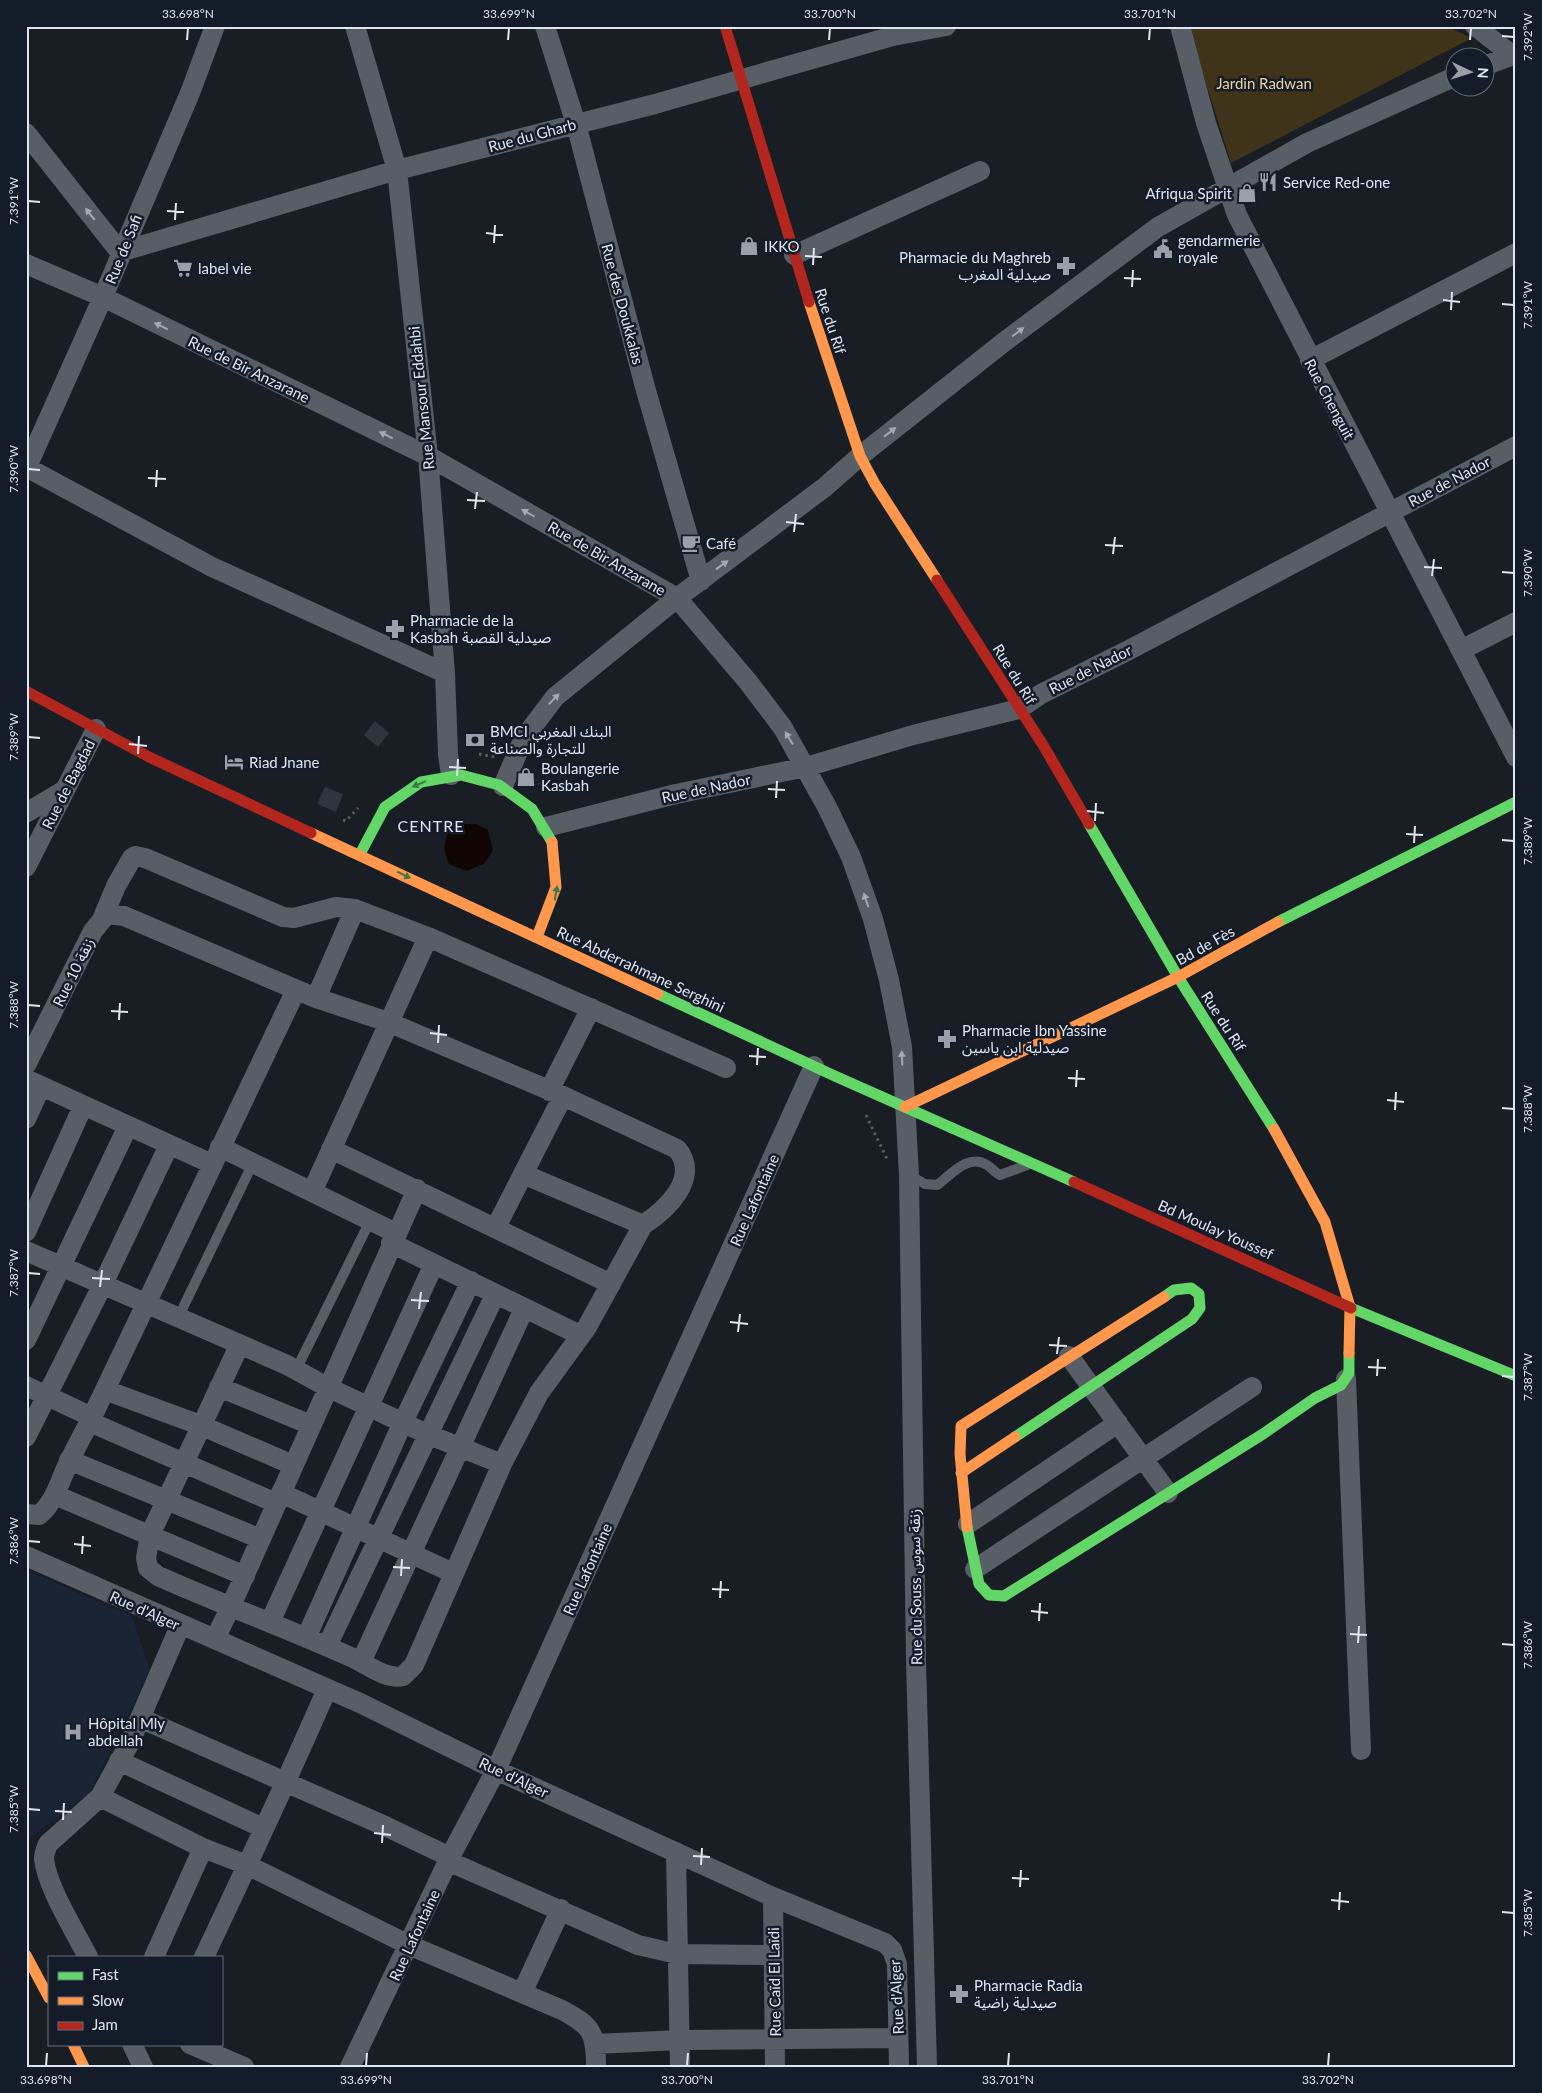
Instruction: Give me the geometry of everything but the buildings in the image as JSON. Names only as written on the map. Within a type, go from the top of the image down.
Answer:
[{"type":"street","name":"Rue de Safi","points":[[27,468],[103,297],[120,252],[190,93],[215,26]]},
{"type":"street","name":"Rue Mansour Eddahbi","points":[[355,26],[397,170],[428,456],[451,775]]},
{"type":"street","name":"Rue des Doukkalas","points":[[545,26],[576,124],[645,387],[701,581]]},
{"type":"street","name":"Rue du Rif","points":[[725,26],[794,255],[860,456],[880,492],[1043,745],[1178,977],[1286,1148],[1326,1222],[1350,1306],[1348,1373],[1346,1379]]},
{"type":"street","name":"Rue du Gharb","points":[[120,252],[397,170],[741,80],[894,36],[946,26]]},
{"type":"street","name":"Rue Chenguit","points":[[1180,26],[1226,187],[1237,215],[1516,757]]},
{"type":"street","points":[[1475,26],[1514,55]]},
{"type":"street","points":[[1494,62],[1514,55]]},
{"type":"street","points":[[503,786],[524,738],[555,697],[677,598],[825,487],[860,456],[1004,342],[1158,226],[1307,143],[1444,81]]},
{"type":"street","points":[[26,133],[120,252]]},
{"type":"street","points":[[794,255],[980,171]]},
{"type":"street","points":[[1310,360],[1516,253]]},
{"type":"street","name":"Rue de Bir Anzarane","points":[[26,264],[103,297],[428,456],[677,598],[749,683],[783,728],[806,767],[852,857],[873,919],[889,980],[902,1047],[905,1107]]},
{"type":"street","name":"Rue de Nador","points":[[546,827],[676,794],[806,767],[912,735],[1019,709],[1041,694],[1127,651],[1516,446]]},
{"type":"street","points":[[27,468],[212,567],[445,673]]},
{"type":"street","points":[[1461,650],[1516,622]]},
{"type":"street","points":[[26,691],[148,757],[537,937]]},
{"type":"street","name":"Rue de Bagdad","points":[[26,867],[96,729]]},
{"type":"street","name":"Rue Abderrahmane Serghini","points":[[360,854],[374,820],[393,800],[416,784],[451,775],[478,777],[503,786],[520,797],[546,827],[557,864],[558,884],[554,903],[547,921],[537,937],[905,1107]]},
{"type":"street","points":[[26,813],[63,792]]},
{"type":"street","name":"Bd de Fès","points":[[905,1107],[1178,977],[1303,908],[1516,802]]},
{"type":"street","name":"Rue 10 زنقة","points":[[26,1065],[93,931],[103,917],[116,886],[127,865],[135,856],[151,859],[283,917],[294,918],[336,907],[355,909]]},
{"type":"street","points":[[316,998],[355,909],[428,936],[726,1068]]},
{"type":"street","points":[[103,917],[115,914],[141,923],[296,990],[388,1022],[556,1093],[663,1142],[677,1149],[683,1156],[685,1175],[681,1188],[672,1202],[643,1225],[587,1327],[540,1393],[502,1464],[414,1665],[409,1672],[400,1677],[388,1676],[327,1646],[270,1622],[230,1608],[150,1572],[146,1558],[150,1535],[200,1425],[239,1346]]},
{"type":"street","points":[[312,1192],[428,936]]},
{"type":"street","points":[[26,1514],[39,1515],[47,1508],[55,1495],[69,1460],[91,1420],[296,990]]},
{"type":"street","points":[[496,1228],[523,1174],[591,1008]]},
{"type":"street","name":"Rue Lafontaine","points":[[350,2067],[449,1859],[496,1770],[814,1066]]},
{"type":"street","points":[[26,1119],[34,1082],[169,1145],[253,1163],[370,1221],[434,1264],[580,1335]]},
{"type":"street","points":[[26,1232],[83,1106]]},
{"type":"street","name":"Bd Moulay Youssef","points":[[905,1107],[1350,1306],[1516,1376]]},
{"type":"street","name":"Rue du Souss زنقة سوس","points":[[905,1107],[909,1175],[916,1650],[927,2067]]},
{"type":"street","points":[[26,1340],[63,1266],[128,1126]]},
{"type":"street","points":[[26,1437],[103,1284],[169,1145]]},
{"type":"street","points":[[332,1149],[611,1284]]},
{"type":"street","points":[[523,1174],[643,1225]]},
{"type":"street","points":[[214,1639],[245,1576],[393,1238],[416,1190]]},
{"type":"street","points":[[26,1251],[179,1316],[239,1346],[296,1370],[327,1387],[427,1434],[502,1464]]},
{"type":"street","points":[[270,1622],[434,1264]]},
{"type":"street","points":[[306,1638],[404,1422],[471,1282]]},
{"type":"street","points":[[961,1473],[1192,1319],[1200,1310],[1202,1304],[1199,1294],[1191,1288],[1174,1290],[961,1426],[958,1434],[961,1473],[977,1579],[983,1590],[995,1597],[1004,1596],[1263,1434],[1315,1398],[1341,1385],[1346,1379]]},
{"type":"street","points":[[327,1646],[495,1295]]},
{"type":"street","points":[[361,1662],[524,1309]]},
{"type":"street","points":[[1068,1356],[1168,1493]]},
{"type":"street","points":[[1346,1379],[1361,1750]]},
{"type":"street","points":[[26,1386],[91,1420],[184,1462],[320,1512],[453,1573]]},
{"type":"street","points":[[219,1387],[311,1425]]},
{"type":"street","points":[[975,1569],[1252,1387]]},
{"type":"street","points":[[105,1390],[200,1425],[293,1465]]},
{"type":"street","points":[[968,1524],[1118,1424]]},
{"type":"street","points":[[69,1460],[167,1498],[261,1539]]},
{"type":"street","points":[[55,1495],[245,1576]]},
{"type":"street","name":"Rue d'Alger","points":[[26,1556],[428,1735],[496,1770],[773,1898],[868,1935],[890,1947],[897,1964],[899,2067]]},
{"type":"street","points":[[88,1956],[51,1882],[44,1858],[48,1844],[100,1797],[140,1718],[180,1626]]},
{"type":"street","points":[[204,1956],[263,1828],[287,1782],[327,1689]]},
{"type":"street","points":[[140,1718],[287,1782],[449,1859],[638,1945],[677,1954],[773,1955]]},
{"type":"street","points":[[119,1761],[263,1828]]},
{"type":"street","points":[[100,1797],[204,1848],[247,1865],[409,1945],[522,1993],[583,2022],[591,2031],[596,2044],[596,2067]]},
{"type":"street","points":[[154,1956],[204,1848]]},
{"type":"street","points":[[676,1852],[680,2067]]},
{"type":"street","name":"Rue Caïd El Laïdi","points":[[773,1898],[774,2067]]},
{"type":"street","points":[[522,1993],[561,1909]]},
{"type":"street","points":[[26,1955],[48,1996]]},
{"type":"street","points":[[596,2044],[679,2040],[898,2038]]},
{"type":"street","points":[[74,2046],[84,2067]]},
{"type":"street","points":[[133,2046],[143,2067]]},
{"type":"street","points":[[195,2046],[244,2067]]},
{"type":"lane","points":[[909,1175],[925,1184],[937,1185],[959,1167],[972,1162],[988,1165],[1000,1175],[1032,1163]]},
{"type":"lane","points":[[179,1316],[253,1163]]},
{"type":"lane","points":[[296,1370],[370,1221]]},
{"type":"path","points":[[448,754],[488,755],[513,763],[542,786]]},
{"type":"path","points":[[338,818],[346,821],[361,805]]},
{"type":"shaded area","points":[[456,824],[476,824],[488,830],[493,850],[484,864],[466,871],[449,864],[445,853],[445,842],[448,833]]},
{"type":"shaded area","name":"Hôpital Mly abdellah","points":[[26,1570],[132,1616],[150,1670],[89,1794],[26,1841]]},
{"type":"green space","name":"Jardin Radwan","points":[[1188,26],[1445,26],[1472,38],[1453,48],[1444,48],[1444,53],[1231,163]]},
{"type":"traffic: fast","points":[[360,854],[385,807],[421,782],[461,775],[499,785],[532,809],[552,842]]},
{"type":"traffic: fast","points":[[1278,922],[1516,802]]},
{"type":"traffic: fast","points":[[1089,824],[1178,977],[1274,1129]]},
{"type":"traffic: fast","points":[[658,994],[837,1077],[1074,1182]]},
{"type":"traffic: fast","points":[[1015,1437],[1192,1319],[1200,1308],[1199,1294],[1191,1288],[1174,1290],[1164,1297]]},
{"type":"traffic: fast","points":[[1351,1308],[1516,1376]]},
{"type":"traffic: fast","points":[[967,1527],[979,1584],[989,1595],[1004,1596],[1263,1434],[1315,1398],[1341,1385],[1349,1373],[1349,1353]]},
{"type":"traffic: slow","points":[[809,302],[860,456],[875,484],[937,580]]},
{"type":"traffic: slow","points":[[311,833],[658,994]]},
{"type":"traffic: slow","points":[[537,937],[556,887],[552,842]]},
{"type":"traffic: slow","points":[[905,1107],[1178,977],[1278,922]]},
{"type":"traffic: slow","points":[[1274,1129],[1325,1222],[1350,1307],[1349,1353]]},
{"type":"traffic: slow","points":[[967,1527],[960,1454],[961,1426],[1164,1297]]},
{"type":"traffic: slow","points":[[961,1473],[1015,1437]]},
{"type":"traffic: slow","points":[[26,1955],[48,1996]]},
{"type":"traffic: slow","points":[[74,2046],[84,2067]]},
{"type":"traffic: jam","points":[[725,26],[809,302]]},
{"type":"traffic: jam","points":[[937,580],[1043,745],[1089,824]]},
{"type":"traffic: jam","points":[[26,691],[149,757],[311,833]]},
{"type":"traffic: jam","points":[[1074,1182],[1351,1308]]},
{"type":"place","name":"Service Red-one","points":[[1268,182]]},
{"type":"place","name":"Afriqua Spirit","points":[[1247,193]]},
{"type":"place","name":"IKKO","points":[[749,246]]},
{"type":"place","name":"gendarmerie royale","points":[[1163,249]]},
{"type":"place","name":"Pharmacie du Maghreb صيدلية المغرب","points":[[1066,266]]},
{"type":"place","name":"label vie","points":[[183,268]]},
{"type":"place","name":"Café","points":[[691,543]]},
{"type":"place","name":"Pharmacie de la Kasbah صيدلية القصبة","points":[[395,629]]},
{"type":"place","name":"BMCI البنك المغربي للتجارة والصناعة","points":[[475,740]]},
{"type":"place","name":"Riad Jnane","points":[[234,762]]},
{"type":"place","name":"Boulangerie Kasbah","points":[[526,777]]},
{"type":"place","name":"Pharmacie Ibn Yassine صيدلية ابن ياسين","points":[[947,1039]]},
{"type":"place","name":"Hôpital Mly abdellah","points":[[73,1732]]},
{"type":"place","name":"Pharmacie Radia صيدلية راضية","points":[[959,1994]]},
{"type":"district","name":"CENTRE","points":[[431,825]]}]
